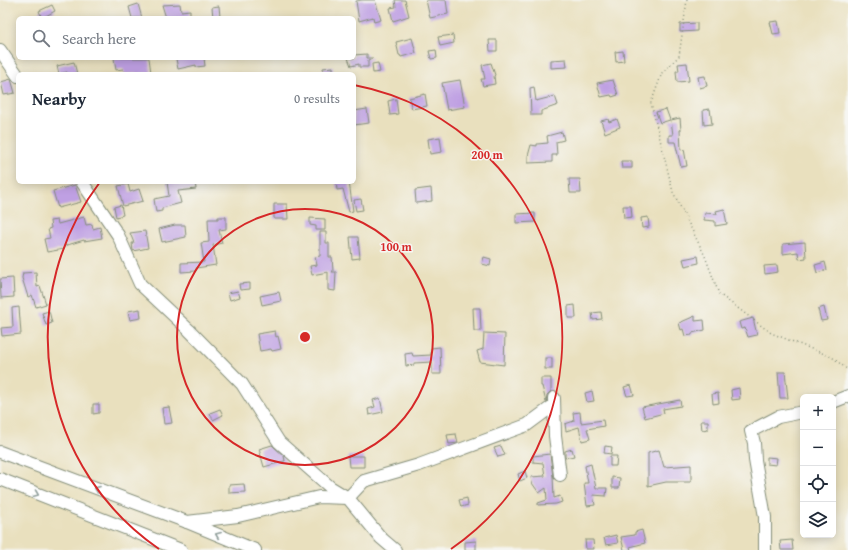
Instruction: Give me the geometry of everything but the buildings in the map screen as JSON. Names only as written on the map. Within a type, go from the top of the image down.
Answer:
[{"type":"street","points":[[0,50],[16,73]]},
{"type":"street","points":[[83,184],[118,235],[140,284],[189,330],[242,384],[279,442],[330,488],[348,498],[381,538],[395,550]]},
{"type":"street","points":[[836,401],[848,396]]},
{"type":"street","points":[[187,522],[238,516],[319,497],[348,498],[364,481],[419,465],[527,425],[554,401],[560,475]]},
{"type":"street","points":[[765,550],[765,517],[754,460],[752,431],[778,417],[800,413]]},
{"type":"street","points":[[0,452],[187,522],[254,550]]},
{"type":"street","points":[[0,479],[181,550]]},
{"type":"path","points":[[687,0],[678,56],[662,73],[651,103],[673,192],[705,256],[719,294],[771,332],[832,357],[848,370]]}]
